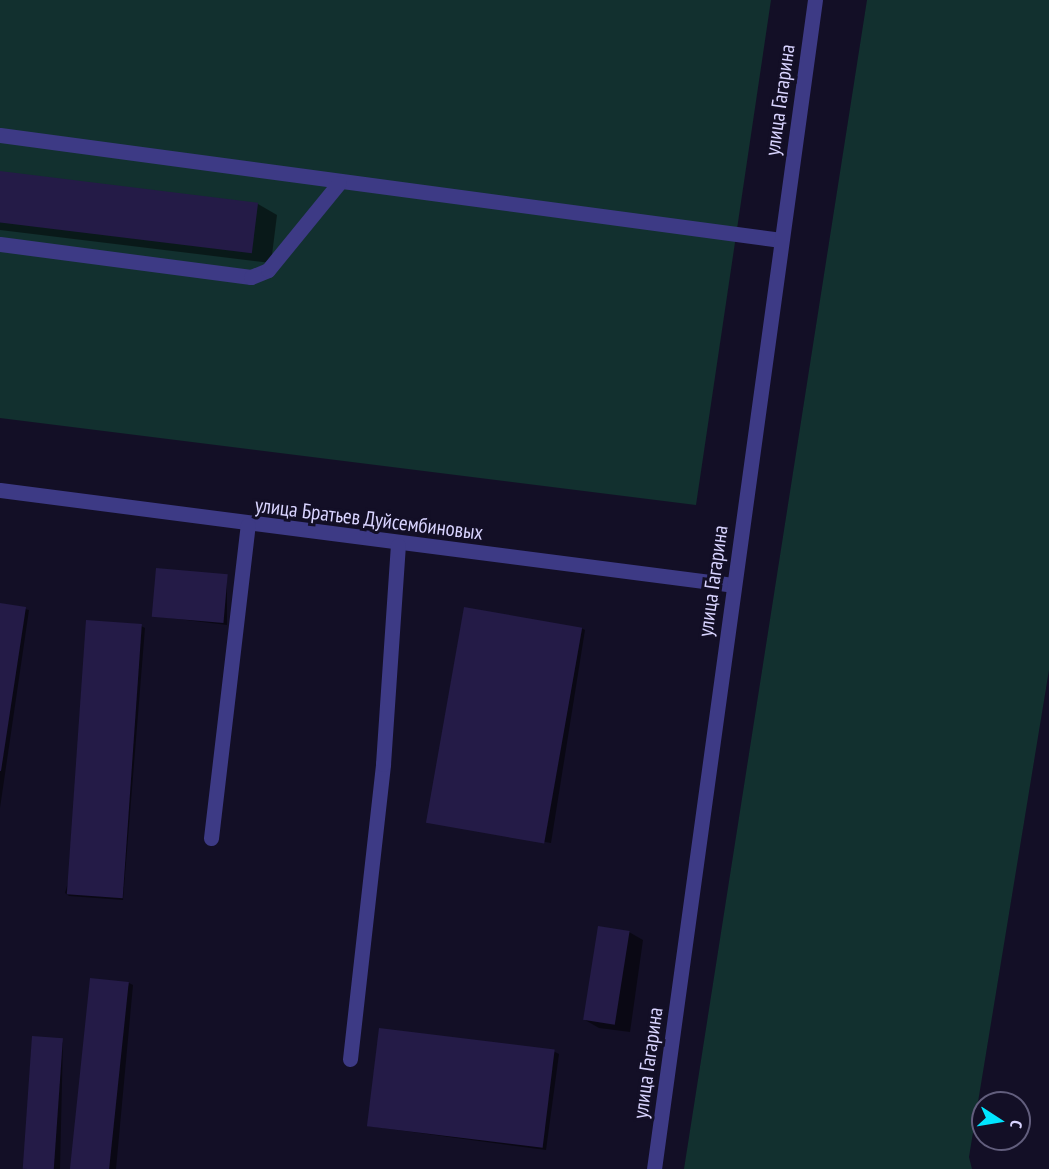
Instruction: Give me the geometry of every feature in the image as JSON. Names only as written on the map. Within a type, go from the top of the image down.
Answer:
[{"type":"street","name":"улица Гагарина","points":[[654,1169],[815,0]]},
{"type":"street","points":[[0,135],[339,183],[781,240]]},
{"type":"street","points":[[0,244],[251,277],[268,270],[339,183]]},
{"type":"street","name":"улица Братьев Дуйсембиновых","points":[[0,490],[398,546],[733,585]]},
{"type":"street","points":[[211,837],[248,525]]},
{"type":"street","points":[[350,1059],[383,764],[398,546]]},
{"type":"green space","points":[[0,0],[771,0],[696,505],[0,418]]},
{"type":"green space","points":[[867,0],[1049,0],[1049,670],[980,1091],[971,1091],[969,1157],[972,1169],[684,1169]]},
{"type":"building","points":[[0,171],[258,203],[252,253],[0,222]]},
{"type":"building","points":[[156,568],[228,574],[223,623],[152,617]]},
{"type":"building","points":[[0,603],[26,607],[1,771],[0,771]]},
{"type":"building","points":[[464,607],[582,628],[544,844],[426,823]]},
{"type":"building","points":[[86,620],[142,624],[123,898],[67,894]]},
{"type":"building","points":[[598,926],[630,931],[615,1025],[583,1020]]},
{"type":"building","points":[[90,978],[129,982],[109,1169],[70,1169]]},
{"type":"building","points":[[379,1028],[555,1050],[543,1148],[367,1126]]},
{"type":"building","points":[[32,1036],[63,1038],[54,1169],[23,1169]]}]
